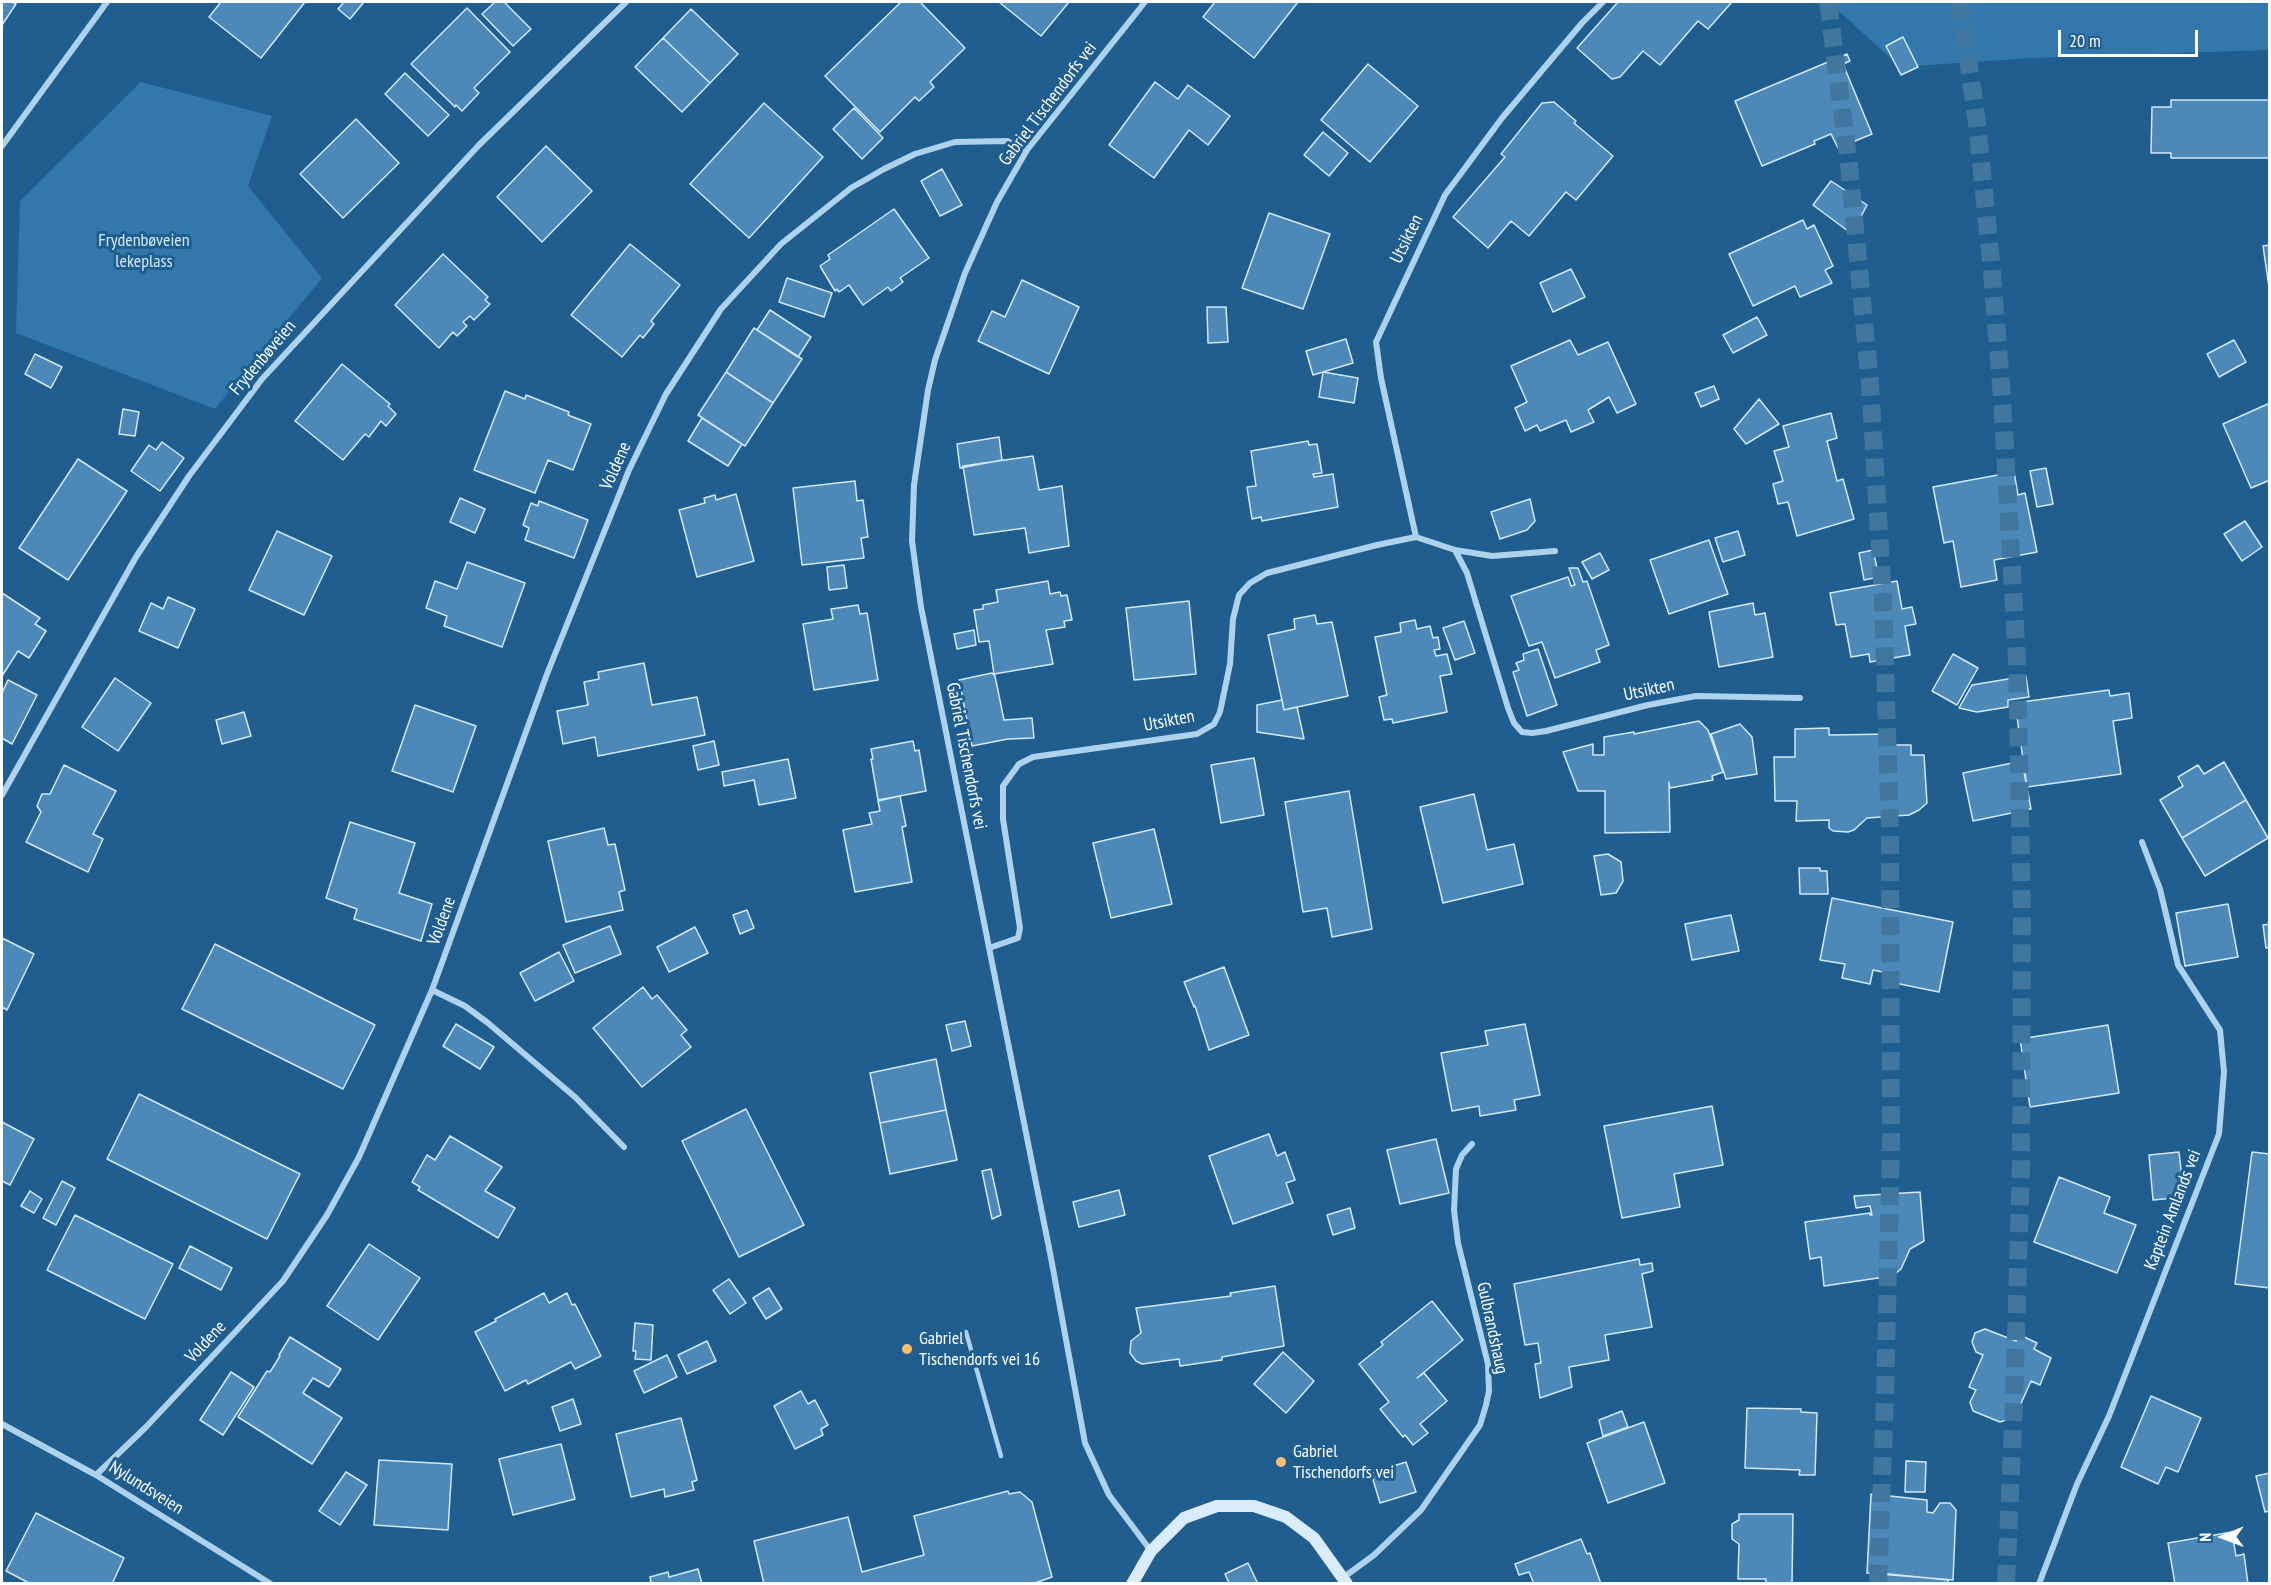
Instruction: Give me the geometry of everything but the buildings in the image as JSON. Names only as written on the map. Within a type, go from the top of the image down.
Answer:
[{"type":"main road","points":[[1132,1584],[1151,1551],[1184,1518],[1217,1506],[1254,1506],[1286,1517],[1314,1538],[1345,1580]]},
{"type":"street","points":[[2,146],[107,2]]},
{"type":"street","name":"Frydenbøveien","points":[[2,795],[136,557],[189,476],[261,379],[479,145],[626,2]]},
{"type":"street","name":"Gabriel Tischendorfs vei","points":[[1145,2],[1027,150],[997,202],[965,273],[938,350],[928,390],[914,485],[912,541],[921,607],[1051,1258],[1085,1443],[1109,1495],[1151,1551]]},
{"type":"street","name":"Utsikten","points":[[1416,537],[1381,378],[1376,342],[1445,195],[1509,110],[1582,23],[1603,2]]},
{"type":"street","name":"Voldene","points":[[96,1475],[146,1427],[283,1281],[327,1215],[359,1157],[432,990],[548,674],[629,470],[666,394],[721,309],[780,244],[852,188],[884,169],[915,154],[955,142],[1007,141],[1027,150]]},
{"type":"street","name":"Utsikten","points":[[989,948],[1018,938],[1020,928],[1002,819],[1004,786],[1018,764],[1044,755],[1197,734],[1214,724],[1220,712],[1230,664],[1233,619],[1239,595],[1250,583],[1267,573],[1377,544],[1416,537],[1455,550],[1492,556],[1555,551]]},
{"type":"street","name":"Utsikten","points":[[1455,550],[1467,573],[1508,708],[1514,723],[1522,732],[1546,731],[1648,705],[1696,696],[1800,698]]},
{"type":"street","name":"Kaptein Amlands vei","points":[[2039,1584],[2077,1484],[2109,1416],[2218,1134],[2220,1123],[2224,1072],[2220,1030],[2178,965],[2160,889],[2142,842]]},
{"type":"street","points":[[432,990],[465,1006],[488,1023],[575,1097],[624,1147]]},
{"type":"street","name":"Gulbrandshaug","points":[[1345,1580],[1421,1510],[1479,1425],[1486,1405],[1489,1391],[1488,1364],[1458,1243],[1454,1210],[1456,1169],[1462,1155],[1472,1144]]},
{"type":"street","name":"Nylundsveien","points":[[2,1425],[96,1475],[271,1584]]},
{"type":"lane","points":[[966,1332],[1001,1456]]},
{"type":"green space","points":[[1829,2],[2269,2],[2269,50],[2032,58],[1900,67]]},
{"type":"green space","name":"Frydenbøveien lekeplass","points":[[141,82],[272,116],[248,186],[322,278],[215,409],[16,333],[20,201]]},
{"type":"tunnel","points":[[1828,2],[1849,165],[1870,384],[1883,598],[1890,831],[1891,1145],[1878,1584]]},
{"type":"tunnel","points":[[1960,2],[1977,123],[1991,261],[2002,397],[2017,660],[2022,916],[2021,1164],[2006,1584]]},
{"type":"place","name":"Gabriel Tischendorfs vei 16","points":[[907,1349]]},
{"type":"place","name":"Gabriel Tischendorfs vei","points":[[1281,1462]]}]
